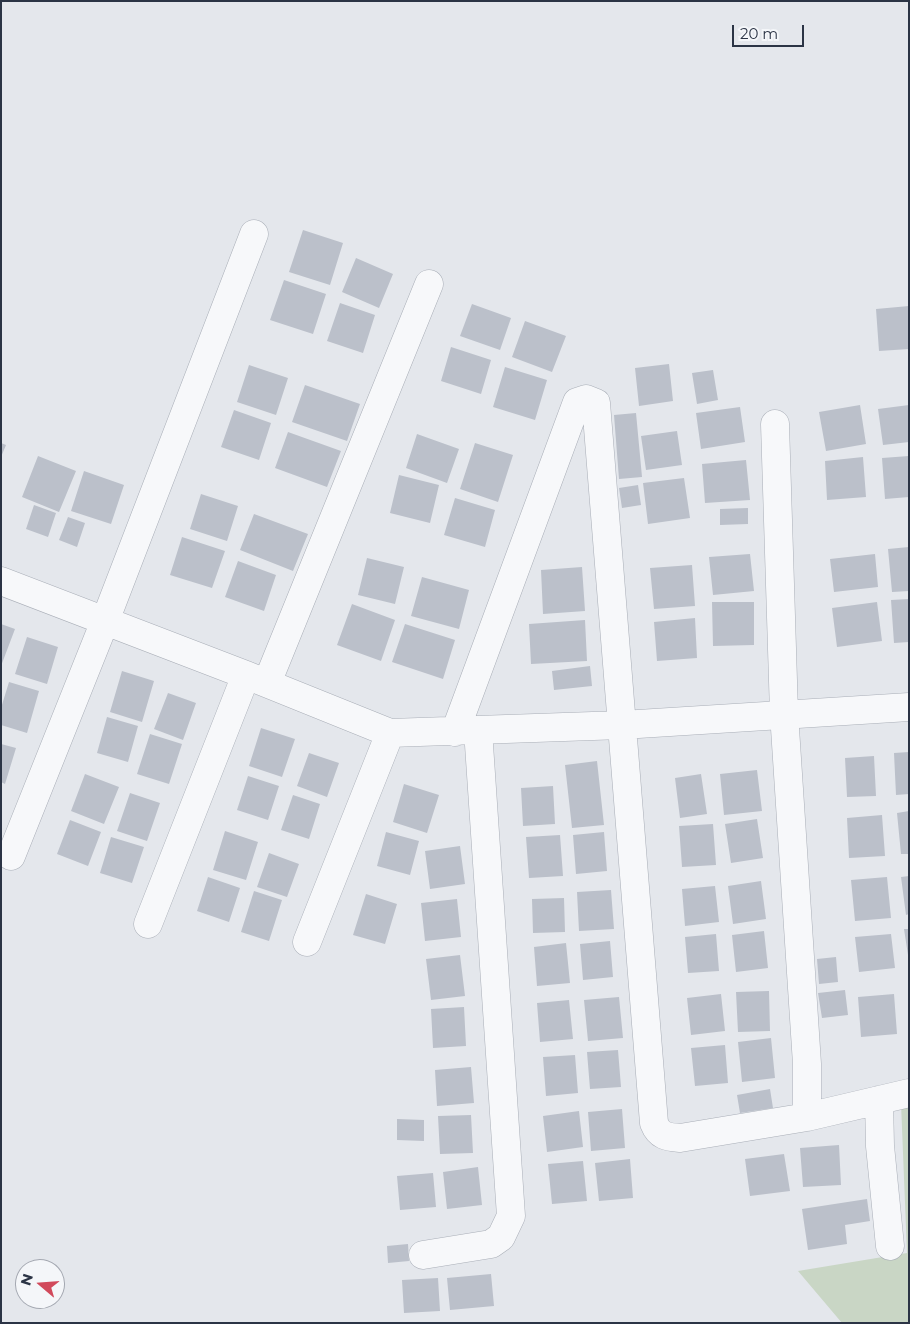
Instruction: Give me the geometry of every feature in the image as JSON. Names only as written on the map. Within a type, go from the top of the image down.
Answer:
[{"type":"street","points":[[11,856],[105,621],[254,234]]},
{"type":"street","points":[[148,924],[429,284]]},
{"type":"street","points":[[423,1256],[491,1244],[501,1237],[511,1216],[466,731],[577,402],[586,399],[596,403],[653,1113],[657,1131],[666,1137],[680,1138],[807,1117],[909,1094]]},
{"type":"street","points":[[774,424],[784,713],[807,1064],[807,1117]]},
{"type":"street","points":[[1,581],[256,679],[390,733],[622,725],[784,713],[909,708]]},
{"type":"street","points":[[308,942],[390,733]]},
{"type":"street","points":[[879,1100],[880,1146],[890,1246]]},
{"type":"green space","points":[[909,1102],[909,1323],[842,1323],[798,1271],[907,1253],[901,1103]]},
{"type":"building","points":[[303,230],[343,243],[330,285],[289,272]]},
{"type":"building","points":[[356,258],[393,274],[379,308],[342,292]]},
{"type":"building","points":[[284,280],[326,294],[313,334],[270,320]]},
{"type":"building","points":[[340,303],[375,315],[363,353],[327,341]]},
{"type":"building","points":[[472,304],[511,318],[500,350],[460,336]]},
{"type":"building","points":[[909,306],[909,349],[879,351],[876,309]]},
{"type":"building","points":[[525,321],[566,336],[552,372],[512,357]]},
{"type":"building","points":[[451,347],[491,360],[481,394],[441,381]]},
{"type":"building","points":[[669,364],[673,401],[639,406],[635,368]]},
{"type":"building","points":[[249,365],[288,378],[276,415],[237,402]]},
{"type":"building","points":[[505,367],[547,380],[535,420],[493,407]]},
{"type":"building","points":[[713,370],[718,400],[697,404],[692,373]]},
{"type":"building","points":[[305,385],[360,404],[347,441],[292,422]]},
{"type":"building","points":[[860,405],[866,444],[826,451],[819,412]]},
{"type":"building","points":[[909,405],[909,442],[883,445],[878,409]]},
{"type":"building","points":[[740,407],[745,442],[701,449],[696,413]]},
{"type":"building","points":[[234,410],[271,423],[259,460],[221,447]]},
{"type":"building","points":[[636,413],[642,477],[619,479],[614,415]]},
{"type":"building","points":[[677,431],[682,465],[646,470],[641,436]]},
{"type":"building","points":[[288,432],[341,451],[327,487],[275,468]]},
{"type":"building","points":[[417,434],[459,449],[447,483],[406,468]]},
{"type":"building","points":[[1,443],[6,445],[1,457]]},
{"type":"building","points":[[475,443],[513,455],[498,502],[460,489]]},
{"type":"building","points":[[38,456],[76,471],[59,512],[22,497]]},
{"type":"building","points":[[909,456],[909,497],[885,499],[882,458]]},
{"type":"building","points":[[863,457],[866,497],[827,500],[825,461]]},
{"type":"building","points":[[746,460],[750,500],[705,503],[702,464]]},
{"type":"building","points":[[84,471],[124,485],[111,524],[71,511]]},
{"type":"building","points":[[399,475],[439,485],[430,523],[390,513]]},
{"type":"building","points":[[684,478],[690,518],[648,524],[643,483]]},
{"type":"building","points":[[638,485],[641,505],[622,508],[619,488]]},
{"type":"building","points":[[201,494],[238,506],[227,541],[190,529]]},
{"type":"building","points":[[455,498],[495,510],[485,547],[444,535]]},
{"type":"building","points":[[34,505],[56,513],[48,537],[26,529]]},
{"type":"building","points":[[748,508],[748,524],[720,525],[720,509]]},
{"type":"building","points":[[254,514],[308,534],[293,571],[240,550]]},
{"type":"building","points":[[68,517],[85,523],[77,547],[59,540]]},
{"type":"building","points":[[182,537],[225,551],[212,588],[170,575]]},
{"type":"building","points":[[909,547],[909,591],[892,592],[888,549]]},
{"type":"building","points":[[750,554],[754,591],[713,595],[709,557]]},
{"type":"building","points":[[875,554],[878,587],[834,592],[830,559]]},
{"type":"building","points":[[367,558],[404,567],[395,604],[358,595]]},
{"type":"building","points":[[238,561],[276,575],[264,611],[225,597]]},
{"type":"building","points":[[692,565],[695,606],[654,609],[650,568]]},
{"type":"building","points":[[582,567],[585,611],[543,614],[541,570]]},
{"type":"building","points":[[422,577],[469,590],[459,629],[411,616]]},
{"type":"building","points":[[909,599],[909,642],[894,643],[891,600]]},
{"type":"building","points":[[712,602],[754,602],[754,645],[713,646]]},
{"type":"building","points":[[877,602],[882,641],[837,647],[832,608]]},
{"type":"building","points":[[352,604],[395,620],[381,661],[337,645]]},
{"type":"building","points":[[695,618],[697,658],[657,661],[654,622]]},
{"type":"building","points":[[585,620],[587,661],[531,664],[529,624]]},
{"type":"building","points":[[1,624],[15,629],[1,666]]},
{"type":"building","points":[[405,624],[455,640],[443,679],[392,662]]},
{"type":"building","points":[[27,637],[58,647],[47,684],[15,674]]},
{"type":"building","points":[[590,666],[592,686],[554,690],[552,671]]},
{"type":"building","points":[[122,671],[154,681],[142,722],[110,712]]},
{"type":"building","points":[[9,682],[39,691],[27,733],[1,725],[1,708]]},
{"type":"building","points":[[168,693],[196,703],[183,740],[154,729]]},
{"type":"building","points":[[107,717],[138,726],[128,762],[97,753]]},
{"type":"building","points":[[261,728],[295,739],[282,777],[249,766]]},
{"type":"building","points":[[150,734],[182,744],[169,784],[137,774]]},
{"type":"building","points":[[1,744],[16,748],[5,784],[1,782]]},
{"type":"building","points":[[909,752],[909,794],[896,795],[894,753]]},
{"type":"building","points":[[309,753],[339,763],[327,797],[297,786]]},
{"type":"building","points":[[874,756],[876,796],[847,797],[845,758]]},
{"type":"building","points":[[597,761],[604,825],[572,828],[565,765]]},
{"type":"building","points":[[757,770],[762,811],[724,815],[720,774]]},
{"type":"building","points":[[85,774],[119,787],[104,824],[71,811]]},
{"type":"building","points":[[701,774],[707,814],[680,818],[675,778]]},
{"type":"building","points":[[248,776],[279,786],[268,820],[237,810]]},
{"type":"building","points":[[404,784],[439,795],[427,833],[393,822]]},
{"type":"building","points":[[553,786],[555,824],[523,826],[521,788]]},
{"type":"building","points":[[130,793],[160,803],[147,841],[117,831]]},
{"type":"building","points":[[293,795],[320,804],[309,839],[281,830]]},
{"type":"building","points":[[909,811],[909,854],[901,854],[897,813]]},
{"type":"building","points":[[882,815],[885,856],[849,858],[847,818]]},
{"type":"building","points":[[757,819],[763,858],[731,863],[725,824]]},
{"type":"building","points":[[70,820],[101,832],[88,866],[57,854]]},
{"type":"building","points":[[713,824],[716,865],[682,867],[679,826]]},
{"type":"building","points":[[225,831],[258,842],[246,880],[213,870]]},
{"type":"building","points":[[386,832],[419,841],[410,875],[377,866]]},
{"type":"building","points":[[604,832],[607,871],[576,874],[573,835]]},
{"type":"building","points":[[560,835],[563,876],[529,878],[526,837]]},
{"type":"building","points":[[111,837],[144,847],[132,883],[100,873]]},
{"type":"building","points":[[460,846],[465,884],[430,889],[425,851]]},
{"type":"building","points":[[269,853],[299,864],[287,897],[257,887]]},
{"type":"building","points":[[909,876],[909,914],[906,915],[901,877]]},
{"type":"building","points":[[208,877],[240,888],[229,922],[197,911]]},
{"type":"building","points":[[887,877],[891,918],[855,921],[851,880]]},
{"type":"building","points":[[761,881],[766,919],[733,924],[728,886]]},
{"type":"building","points":[[715,886],[719,922],[685,926],[682,889]]},
{"type":"building","points":[[611,890],[614,929],[579,931],[577,892]]},
{"type":"building","points":[[254,891],[282,900],[269,941],[241,932]]},
{"type":"building","points":[[366,894],[397,904],[385,944],[353,935]]},
{"type":"building","points":[[564,898],[565,932],[533,933],[532,899]]},
{"type":"building","points":[[457,899],[461,937],[425,941],[421,903]]},
{"type":"building","points":[[904,929],[909,929],[909,955],[908,955]]},
{"type":"building","points":[[764,931],[768,968],[736,972],[732,935]]},
{"type":"building","points":[[716,934],[719,971],[688,973],[685,937]]},
{"type":"building","points":[[891,934],[895,968],[859,972],[855,937]]},
{"type":"building","points":[[610,941],[613,977],[583,980],[580,944]]},
{"type":"building","points":[[566,943],[570,983],[537,986],[534,947]]},
{"type":"building","points":[[460,955],[465,996],[431,1000],[426,959]]},
{"type":"building","points":[[836,957],[838,982],[819,984],[817,959]]},
{"type":"building","points":[[845,990],[848,1015],[822,1018],[818,993]]},
{"type":"building","points":[[769,991],[770,1031],[738,1032],[736,992]]},
{"type":"building","points":[[721,994],[725,1031],[691,1035],[687,998]]},
{"type":"building","points":[[894,994],[897,1034],[861,1037],[858,997]]},
{"type":"building","points":[[619,997],[623,1038],[588,1041],[584,1000]]},
{"type":"building","points":[[569,1000],[573,1039],[540,1042],[537,1003]]},
{"type":"building","points":[[464,1007],[466,1046],[433,1048],[431,1009]]},
{"type":"building","points":[[771,1038],[775,1078],[742,1082],[738,1042]]},
{"type":"building","points":[[725,1045],[728,1083],[695,1086],[691,1048]]},
{"type":"building","points":[[618,1050],[621,1087],[590,1089],[587,1052]]},
{"type":"building","points":[[575,1055],[578,1093],[546,1096],[543,1057]]},
{"type":"building","points":[[471,1067],[474,1103],[437,1106],[435,1070]]},
{"type":"building","points":[[770,1089],[773,1108],[740,1113],[737,1095]]},
{"type":"building","points":[[622,1109],[625,1148],[591,1151],[588,1112]]},
{"type":"building","points":[[579,1111],[583,1147],[547,1152],[543,1116]]},
{"type":"building","points":[[471,1115],[473,1153],[440,1154],[438,1116]]},
{"type":"building","points":[[397,1119],[424,1120],[424,1141],[397,1140]]},
{"type":"building","points":[[839,1145],[841,1185],[803,1187],[800,1148]]},
{"type":"building","points":[[784,1154],[790,1191],[750,1196],[745,1159]]},
{"type":"building","points":[[630,1159],[633,1198],[599,1201],[595,1163]]},
{"type":"building","points":[[583,1161],[587,1201],[552,1204],[548,1164]]},
{"type":"building","points":[[478,1167],[482,1205],[447,1209],[443,1172]]},
{"type":"building","points":[[433,1173],[436,1207],[400,1210],[397,1176]]},
{"type":"building","points":[[867,1199],[870,1221],[845,1225],[847,1244],[808,1250],[802,1209]]},
{"type":"building","points":[[408,1244],[409,1261],[388,1263],[387,1246]]},
{"type":"building","points":[[491,1274],[494,1306],[450,1310],[447,1278]]},
{"type":"building","points":[[438,1278],[440,1311],[404,1313],[402,1280]]}]
